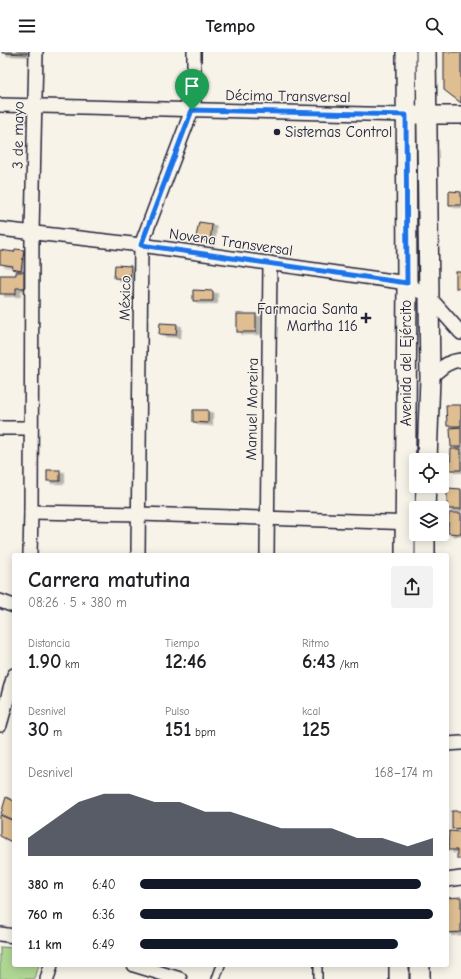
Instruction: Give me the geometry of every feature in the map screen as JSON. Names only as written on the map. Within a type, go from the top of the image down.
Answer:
[{"type":"main road","name":"Avenida del Ejército","points":[[406,52],[410,501]]},
{"type":"main road","name":"Avenida del Ejército","points":[[426,52],[430,298],[430,378],[427,453]]},
{"type":"main road","name":"Avenida del Ejército","points":[[405,553],[409,529]]},
{"type":"main road","points":[[425,541],[425,553]]},
{"type":"main road","points":[[399,967],[399,979]]},
{"type":"main road","points":[[420,967],[420,979]]},
{"type":"street","name":"3 de mayo","points":[[30,553],[32,232],[36,52]]},
{"type":"street","name":"México","points":[[138,553],[141,245],[193,110],[194,52]]},
{"type":"street","name":"Décima Transversal","points":[[0,105],[406,115]]},
{"type":"street","points":[[406,115],[461,115]]},
{"type":"street","name":"Novena Transversal","points":[[0,229],[141,245],[407,283],[430,298],[461,333]]},
{"type":"street","name":"Manuel Moreira","points":[[267,553],[270,263]]},
{"type":"street","points":[[430,378],[443,365],[456,360],[461,360]]},
{"type":"street","points":[[0,428],[31,428]]},
{"type":"street","points":[[31,512],[409,523]]},
{"type":"street","points":[[0,601],[12,605]]},
{"type":"street","points":[[0,725],[12,682]]},
{"type":"street","points":[[449,744],[461,743]]},
{"type":"street","points":[[449,880],[461,878]]},
{"type":"street","points":[[0,934],[12,936]]},
{"type":"street","points":[[47,979],[50,967]]},
{"type":"street","points":[[142,967],[180,979]]},
{"type":"lane","points":[[216,979],[220,967]]},
{"type":"lane","points":[[318,967],[318,979]]},
{"type":"green space","points":[[0,947],[12,948],[12,967],[38,967],[35,979],[0,979]]},
{"type":"building","points":[[27,52],[27,54],[2,53]]},
{"type":"building","points":[[444,52],[461,52],[461,103],[444,90]]},
{"type":"building","points":[[449,191],[461,192],[461,205],[449,205]]},
{"type":"building","points":[[199,222],[212,224],[210,243],[196,237]]},
{"type":"building","points":[[15,249],[24,250],[21,271],[12,269],[13,266],[0,264],[0,250],[14,252]]},
{"type":"building","points":[[115,265],[131,266],[130,279],[114,278]]},
{"type":"building","points":[[16,272],[24,272],[24,288],[16,288],[16,294],[0,294],[0,275],[16,275]]},
{"type":"building","points":[[456,272],[461,272],[461,288],[456,288]]},
{"type":"building","points":[[193,290],[213,291],[213,301],[193,301]]},
{"type":"building","points":[[237,314],[256,314],[256,332],[237,332]]},
{"type":"building","points":[[160,323],[177,324],[176,335],[159,334]]},
{"type":"building","points":[[446,405],[461,405],[461,426],[447,426]]},
{"type":"building","points":[[193,410],[208,410],[208,423],[193,422]]},
{"type":"building","points":[[461,427],[461,447],[451,447],[450,428]]},
{"type":"building","points":[[451,449],[461,449],[461,470],[450,470]]},
{"type":"building","points":[[47,470],[60,470],[60,481],[47,481]]},
{"type":"building","points":[[449,488],[461,489],[461,509],[449,509],[449,501],[447,501],[447,493],[449,493]]},
{"type":"building","points":[[449,513],[461,513],[461,534],[449,533]]},
{"type":"building","points":[[6,797],[12,800],[12,819],[1,814]]},
{"type":"building","points":[[452,811],[461,811],[461,828],[452,829]]},
{"type":"building","points":[[0,815],[12,820],[12,842],[0,836]]},
{"type":"building","points":[[449,831],[461,832],[461,859],[457,859],[457,850],[449,850]]},
{"type":"building","points":[[461,897],[461,932],[449,933],[449,898]]},
{"type":"place","name":"Sistemas Control","points":[[277,132]]},
{"type":"place","name":"Farmacia Santa Martha 116","points":[[366,318]]},
{"type":"route","points":[[192,110],[406,115],[407,283],[141,245],[192,110]]}]
